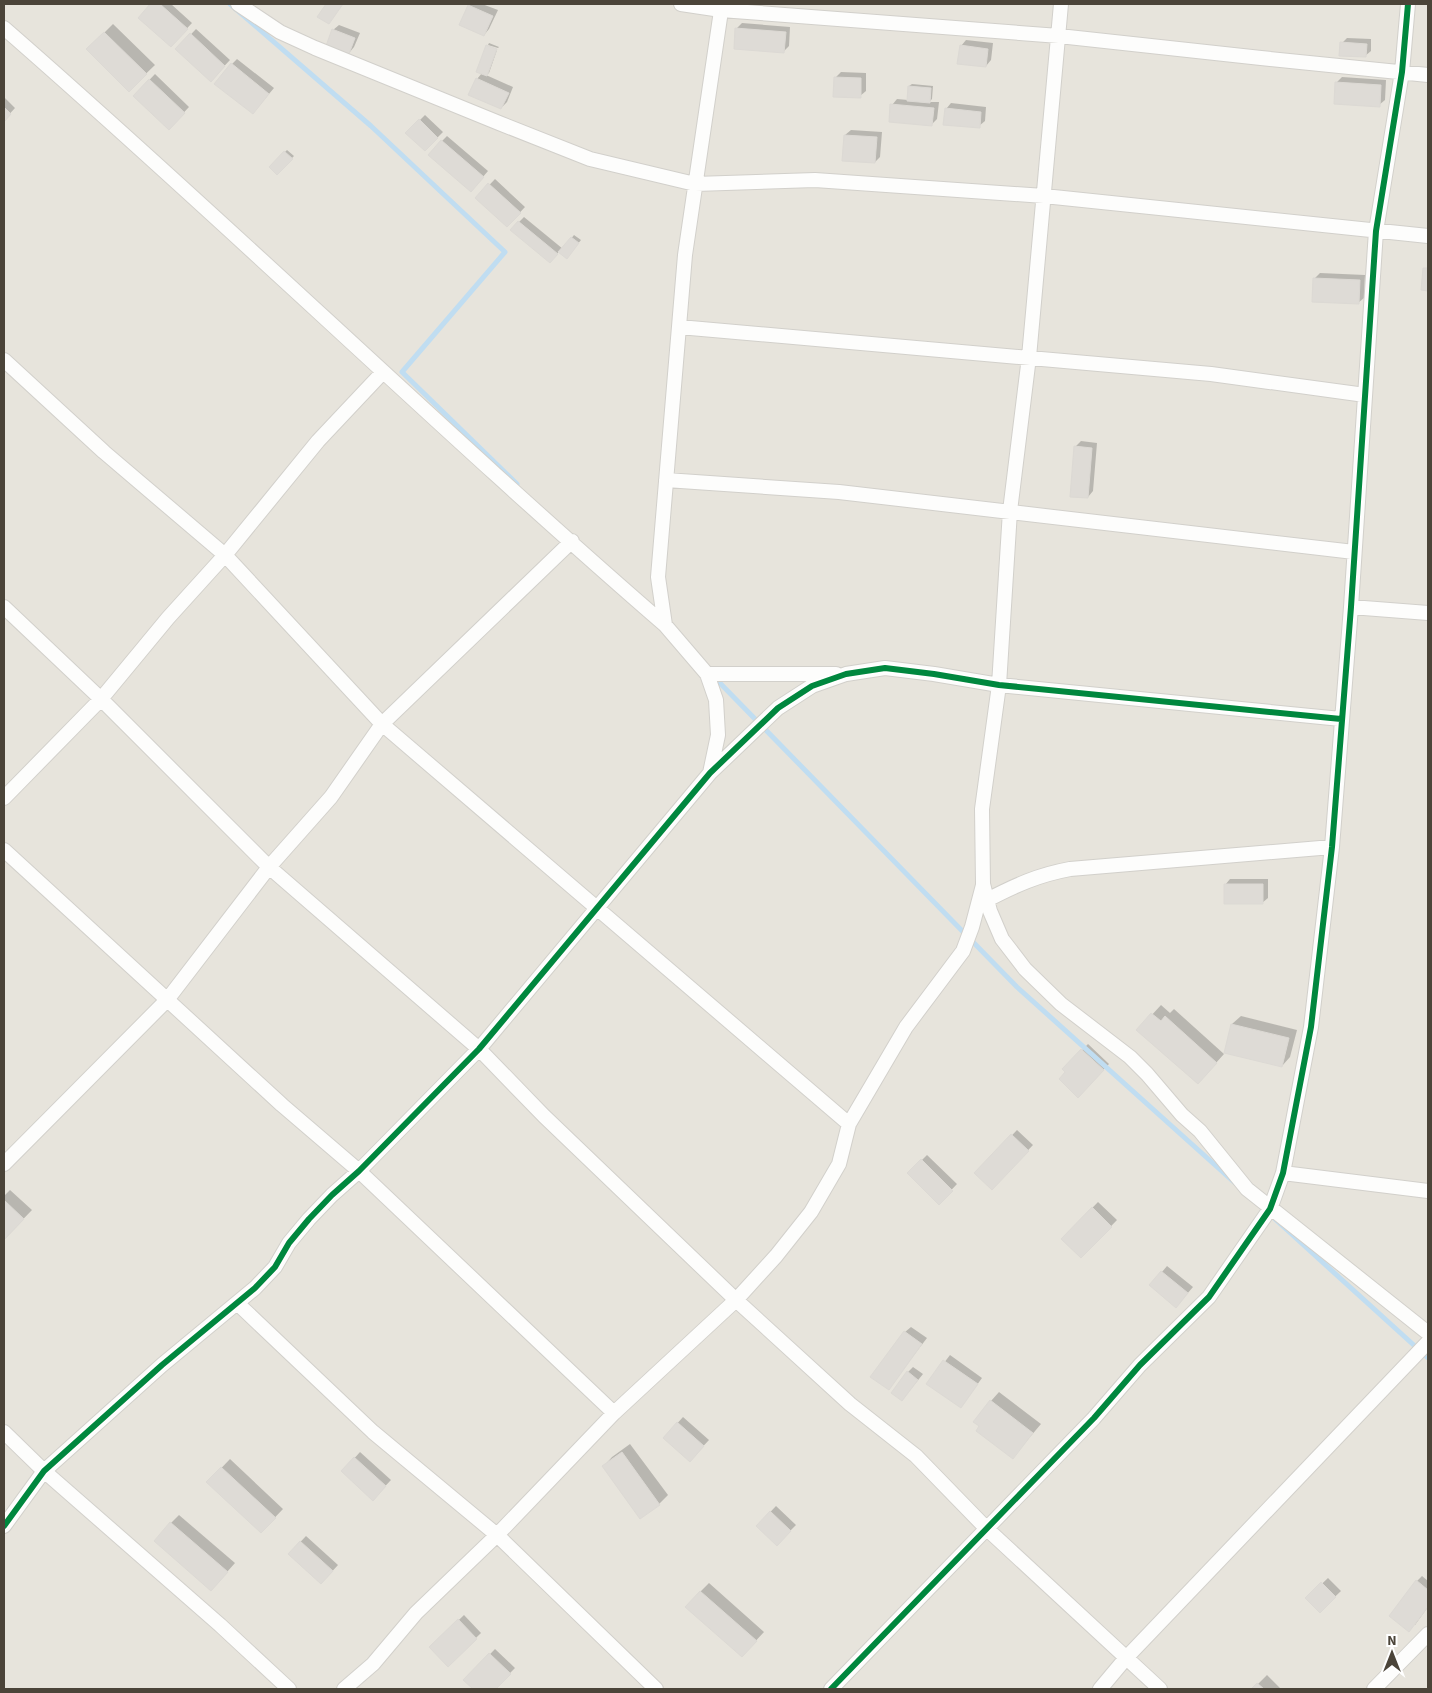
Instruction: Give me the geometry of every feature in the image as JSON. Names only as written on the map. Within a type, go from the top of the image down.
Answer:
[{"type":"street","points":[[238,4],[280,32],[499,124],[590,159],[695,184],[815,180],[1044,196],[1241,215],[1428,236]]},
{"type":"street","points":[[681,4],[1059,36],[1428,75]]},
{"type":"street","points":[[1061,4],[1028,357],[1010,511],[998,685],[982,809],[983,884],[987,900],[1002,939],[1025,969],[1061,1004],[1142,1068],[1182,1115],[1200,1131],[1247,1190],[1428,1333]]},
{"type":"street","points":[[831,1689],[1094,1418],[1140,1365],[1209,1297],[1270,1209],[1283,1173],[1311,1027],[1332,847],[1351,607],[1376,231],[1402,72],[1408,4]]},
{"type":"street","points":[[666,625],[658,577],[685,255],[721,7]]},
{"type":"street","points":[[4,28],[89,103],[383,372],[666,625],[707,674],[716,700],[718,735],[710,773]]},
{"type":"street","points":[[680,326],[1212,374],[1365,395]]},
{"type":"street","points":[[4,360],[104,452],[224,554],[382,724],[849,1124]]},
{"type":"street","points":[[4,798],[101,699],[318,441],[383,372]]},
{"type":"street","points":[[666,480],[840,492],[1010,511],[1178,533],[1354,552]]},
{"type":"street","points":[[4,1164],[167,1000],[269,867],[331,797],[382,724],[572,541]]},
{"type":"street","points":[[4,607],[101,699],[269,867],[479,1050],[544,1116],[736,1300],[850,1404],[916,1456],[986,1528],[1160,1689]]},
{"type":"street","points":[[1351,607],[1428,613]]},
{"type":"street","points":[[707,674],[846,674],[885,668],[998,685],[1341,719]]},
{"type":"street","points":[[4,1526],[44,1472],[162,1365],[255,1288],[274,1267],[289,1243],[310,1218],[332,1195],[360,1171],[479,1050],[710,773],[778,708],[812,686],[846,674]]},
{"type":"street","points":[[987,900],[1022,882],[1047,873],[1070,869],[1332,847]]},
{"type":"street","points":[[4,850],[282,1105],[360,1171],[614,1413]]},
{"type":"street","points":[[344,1689],[373,1664],[416,1613],[497,1535],[614,1413],[736,1300],[776,1256],[811,1212],[840,1164],[849,1124],[906,1027],[963,951],[972,927],[983,884]]},
{"type":"street","points":[[1283,1173],[1428,1191]]},
{"type":"street","points":[[237,1303],[374,1432],[497,1535],[656,1689]]},
{"type":"street","points":[[1100,1689],[1126,1658],[1428,1342]]},
{"type":"street","points":[[4,1432],[44,1472],[220,1625],[289,1689]]},
{"type":"street","points":[[1374,1689],[1428,1634]]},
{"type":"shaded area","points":[[4,4],[1428,4],[1428,1689],[4,1689]]},
{"type":"building","points":[[150,4],[160,4],[188,29],[171,47],[138,18]]},
{"type":"building","points":[[326,4],[343,4],[329,24],[317,17]]},
{"type":"building","points":[[468,5],[493,16],[484,36],[459,25]]},
{"type":"building","points":[[735,28],[786,32],[784,53],[734,49]]},
{"type":"building","points":[[332,29],[355,38],[349,54],[326,46]]},
{"type":"building","points":[[104,32],[147,74],[129,92],[86,49]]},
{"type":"building","points":[[190,33],[225,66],[211,82],[175,49]]},
{"type":"building","points":[[1340,42],[1367,44],[1366,57],[1339,56]]},
{"type":"building","points":[[486,45],[497,49],[487,76],[476,72]]},
{"type":"building","points":[[960,45],[988,49],[986,67],[957,64]]},
{"type":"building","points":[[231,63],[269,94],[253,114],[214,84]]},
{"type":"building","points":[[834,77],[861,78],[861,98],[833,97]]},
{"type":"building","points":[[476,78],[509,93],[501,109],[468,95]]},
{"type":"building","points":[[149,79],[185,113],[169,130],[133,96]]},
{"type":"building","points":[[1335,82],[1381,85],[1380,107],[1334,104]]},
{"type":"building","points":[[908,86],[931,88],[930,103],[907,101]]},
{"type":"building","points":[[890,104],[934,108],[932,126],[889,122]]},
{"type":"building","points":[[4,107],[11,114],[4,122]]},
{"type":"building","points":[[945,108],[981,112],[980,128],[943,125]]},
{"type":"building","points":[[419,119],[438,138],[425,151],[405,133]]},
{"type":"building","points":[[844,135],[877,137],[875,163],[842,161]]},
{"type":"building","points":[[441,140],[484,177],[471,192],[428,155]]},
{"type":"building","points":[[284,151],[293,159],[277,175],[269,167]]},
{"type":"building","points":[[488,183],[521,213],[507,227],[475,198]]},
{"type":"building","points":[[518,221],[558,254],[550,263],[510,230]]},
{"type":"building","points":[[571,237],[579,243],[567,259],[558,252]]},
{"type":"building","points":[[1423,268],[1428,268],[1428,291],[1421,290]]},
{"type":"building","points":[[1313,278],[1360,280],[1359,304],[1312,302]]},
{"type":"building","points":[[1074,446],[1092,448],[1088,498],[1070,497]]},
{"type":"building","points":[[1224,884],[1263,884],[1263,904],[1224,904]]},
{"type":"building","points":[[1151,1013],[1161,1021],[1165,1016],[1217,1063],[1198,1084],[1136,1030]]},
{"type":"building","points":[[1231,1024],[1289,1038],[1282,1067],[1224,1053]]},
{"type":"building","points":[[1081,1049],[1104,1070],[1078,1098],[1059,1079],[1065,1072],[1062,1069]]},
{"type":"building","points":[[1011,1134],[1029,1151],[992,1190],[974,1173]]},
{"type":"building","points":[[921,1159],[953,1191],[939,1205],[907,1173]]},
{"type":"building","points":[[4,1200],[24,1219],[4,1240]]},
{"type":"building","points":[[1092,1207],[1112,1227],[1081,1258],[1061,1239]]},
{"type":"building","points":[[1161,1271],[1188,1293],[1176,1308],[1149,1285]]},
{"type":"building","points":[[904,1331],[922,1344],[889,1390],[870,1377]]},
{"type":"building","points":[[943,1360],[978,1384],[961,1408],[926,1384]]},
{"type":"building","points":[[907,1371],[918,1380],[902,1401],[891,1393]]},
{"type":"building","points":[[990,1400],[1033,1433],[1013,1459],[976,1431],[979,1426],[973,1422]]},
{"type":"building","points":[[677,1422],[704,1446],[690,1462],[663,1438]]},
{"type":"building","points":[[622,1452],[660,1505],[640,1519],[602,1466]]},
{"type":"building","points":[[354,1457],[386,1486],[373,1501],[341,1471]]},
{"type":"building","points":[[221,1467],[276,1518],[261,1533],[206,1482]]},
{"type":"building","points":[[770,1511],[791,1531],[777,1546],[756,1526]]},
{"type":"building","points":[[170,1522],[228,1572],[211,1591],[154,1541]]},
{"type":"building","points":[[300,1541],[333,1571],[321,1584],[288,1554]]},
{"type":"building","points":[[1416,1580],[1428,1590],[1428,1607],[1409,1632],[1389,1616]]},
{"type":"building","points":[[1321,1582],[1336,1597],[1320,1613],[1305,1598]]},
{"type":"building","points":[[700,1591],[757,1641],[742,1657],[685,1607]]},
{"type":"building","points":[[458,1619],[477,1639],[448,1667],[429,1647]]},
{"type":"building","points":[[489,1653],[511,1674],[496,1689],[473,1689],[463,1680]]},
{"type":"building","points":[[1257,1683],[1264,1689],[1251,1689]]},
{"type":"waterway","points":[[230,4],[371,126],[505,252],[402,372],[517,484]]},
{"type":"waterway","points":[[714,677],[1017,987],[1235,1183]]},
{"type":"waterway","points":[[1275,1219],[1428,1358]]},
{"type":"cycle path","points":[[831,1689],[1094,1418],[1140,1365],[1209,1297],[1270,1209],[1283,1173],[1311,1027],[1332,847],[1351,607],[1376,231],[1402,72],[1408,4]]},
{"type":"cycle path","points":[[4,1526],[44,1471],[162,1365],[255,1288],[275,1267],[289,1243],[309,1219],[479,1049],[710,773],[778,708],[812,686],[846,674],[885,668],[999,685],[1341,719]]}]
